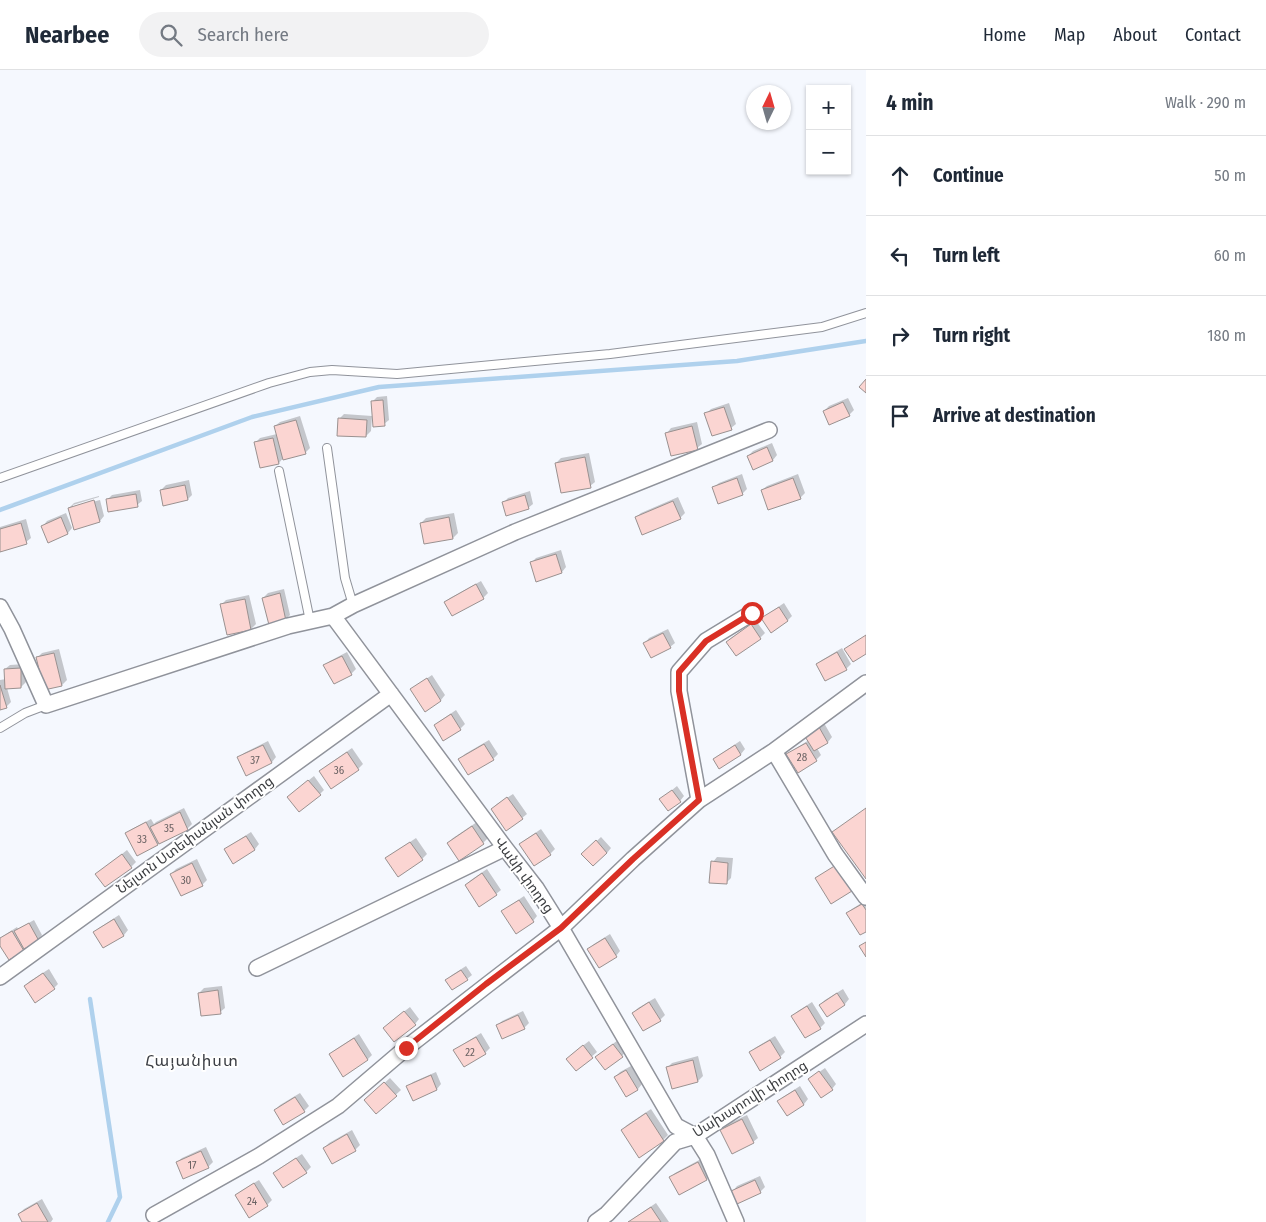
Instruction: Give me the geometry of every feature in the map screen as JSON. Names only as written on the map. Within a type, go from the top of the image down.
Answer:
[{"type":"street","points":[[0,607],[12,629],[46,705],[288,626],[334,616],[353,605],[515,532],[769,430]]},
{"type":"street","points":[[699,800],[679,691],[679,672],[706,641],[752,613]]},
{"type":"street","name":"Վանի փողոց","points":[[334,616],[536,888],[676,1126],[695,1136],[707,1155],[736,1222]]},
{"type":"street","points":[[154,1215],[258,1156],[338,1106],[406,1048],[486,984],[561,928],[633,859],[699,800],[774,750],[866,683]]},
{"type":"street","name":"Նելսոն Ստեփանյան փողոց","points":[[0,977],[391,694]]},
{"type":"street","points":[[774,750],[835,854],[866,897]]},
{"type":"street","points":[[257,968],[505,848]]},
{"type":"street","name":"Սախարովի փողոց","points":[[596,1222],[607,1214],[675,1142],[695,1136],[866,1024]]},
{"type":"lane","points":[[0,478],[269,382],[310,372],[332,370],[397,374],[610,354],[822,327],[866,313]]},
{"type":"lane","points":[[327,448],[345,578],[353,605]]},
{"type":"lane","points":[[280,471],[310,621]]},
{"type":"lane","points":[[0,728],[25,713],[46,705]]},
{"type":"building","points":[[866,379],[866,393],[859,387]]},
{"type":"building","points":[[383,400],[385,426],[373,427],[371,401]]},
{"type":"building","points":[[843,402],[850,416],[829,425],[823,411]]},
{"type":"building","points":[[724,407],[732,430],[712,436],[704,413]]},
{"type":"building","points":[[338,418],[367,420],[366,437],[337,436]]},
{"type":"building","points":[[296,420],[306,454],[283,460],[274,426]]},
{"type":"building","points":[[692,426],[698,450],[671,456],[665,433]]},
{"type":"building","points":[[273,438],[279,464],[260,468],[254,442]]},
{"type":"building","points":[[767,447],[773,461],[753,470],[747,456]]},
{"type":"building","points":[[585,457],[591,488],[561,493],[555,463]]},
{"type":"building","points":[[737,478],[743,495],[718,504],[712,487]]},
{"type":"building","points":[[793,478],[801,499],[768,510],[761,490]]},
{"type":"building","points":[[185,485],[188,500],[163,506],[160,490]]},
{"type":"building","points":[[136,494],[138,507],[108,512],[106,499]]},
{"type":"building","points":[[525,495],[529,509],[506,516],[502,502]]},
{"type":"building","points":[[94,500],[100,522],[74,530],[68,508]]},
{"type":"building","points":[[673,501],[681,519],[642,535],[635,517]]},
{"type":"building","points":[[61,517],[68,534],[48,543],[41,526]]},
{"type":"building","points":[[449,517],[453,539],[424,544],[420,523]]},
{"type":"building","points":[[21,523],[27,544],[0,552],[0,529]]},
{"type":"building","points":[[556,554],[562,573],[536,582],[530,562]]},
{"type":"building","points":[[476,584],[484,599],[452,616],[444,602]]},
{"type":"building","points":[[280,593],[286,621],[269,625],[262,598]]},
{"type":"building","points":[[245,599],[251,630],[227,635],[220,604]]},
{"type":"building","points":[[779,607],[788,621],[771,633],[761,618]]},
{"type":"building","points":[[751,624],[761,639],[736,656],[726,642]]},
{"type":"building","points":[[663,633],[671,648],[651,658],[643,643]]},
{"type":"building","points":[[866,635],[866,654],[853,662],[844,649]]},
{"type":"building","points":[[837,652],[847,670],[825,681],[816,664]]},
{"type":"building","points":[[54,653],[62,686],[44,690],[36,657]]},
{"type":"building","points":[[342,656],[352,675],[334,684],[323,665]]},
{"type":"building","points":[[21,668],[21,688],[5,689],[4,669]]},
{"type":"building","points":[[427,678],[441,701],[425,712],[410,689]]},
{"type":"building","points":[[0,685],[7,708],[0,710]]},
{"type":"building","points":[[451,714],[461,730],[443,741],[434,725]]},
{"type":"building","points":[[819,727],[828,743],[814,751],[804,735]]},
{"type":"building","points":[[806,743],[817,761],[798,773],[786,754]]},
{"type":"building","points":[[484,744],[494,760],[468,775],[458,759]]},
{"type":"building","points":[[263,745],[272,763],[246,776],[237,757]]},
{"type":"building","points":[[735,745],[741,755],[719,769],[713,759]]},
{"type":"building","points":[[347,752],[359,770],[331,789],[319,771]]},
{"type":"building","points":[[308,780],[321,795],[299,812],[287,797]]},
{"type":"building","points":[[672,790],[681,802],[668,811],[659,799]]},
{"type":"building","points":[[507,797],[523,819],[506,831],[491,809]]},
{"type":"building","points":[[866,808],[866,879],[832,832]]},
{"type":"building","points":[[180,812],[188,830],[159,844],[150,827]]},
{"type":"building","points":[[146,822],[158,845],[137,856],[125,833]]},
{"type":"building","points":[[472,826],[484,844],[459,861],[447,843]]},
{"type":"building","points":[[536,833],[551,855],[534,866],[519,844]]},
{"type":"building","points":[[246,836],[255,850],[233,864],[224,849]]},
{"type":"building","points":[[596,840],[607,853],[593,866],[581,854]]},
{"type":"building","points":[[410,842],[423,860],[398,877],[385,858]]},
{"type":"building","points":[[122,854],[132,868],[105,887],[95,874]]},
{"type":"building","points":[[711,861],[728,863],[727,884],[709,883]]},
{"type":"building","points":[[192,863],[203,886],[181,896],[170,874]]},
{"type":"building","points":[[836,865],[852,891],[831,904],[815,878]]},
{"type":"building","points":[[482,873],[497,895],[479,907],[465,885]]},
{"type":"building","points":[[519,900],[534,922],[516,934],[501,911]]},
{"type":"building","points":[[862,904],[866,910],[866,932],[860,935],[846,913]]},
{"type":"building","points":[[114,919],[124,936],[103,948],[93,932]]},
{"type":"building","points":[[29,923],[39,941],[24,949],[14,931]]},
{"type":"building","points":[[12,931],[24,951],[9,960],[0,946],[0,938]]},
{"type":"building","points":[[605,938],[617,957],[599,968],[587,949]]},
{"type":"building","points":[[866,942],[866,957],[859,946]]},
{"type":"building","points":[[461,970],[468,980],[452,990],[445,980]]},
{"type":"building","points":[[43,973],[55,989],[35,1003],[24,986]]},
{"type":"building","points":[[218,990],[221,1014],[201,1016],[198,993]]},
{"type":"building","points":[[837,993],[845,1005],[827,1017],[819,1005]]},
{"type":"building","points":[[649,1002],[661,1021],[643,1031],[632,1013]]},
{"type":"building","points":[[807,1006],[821,1029],[805,1038],[791,1016]]},
{"type":"building","points":[[404,1011],[416,1025],[394,1042],[383,1028]]},
{"type":"building","points":[[518,1015],[525,1029],[502,1039],[496,1025]]},
{"type":"building","points":[[476,1037],[486,1054],[464,1067],[453,1050]]},
{"type":"building","points":[[354,1038],[368,1060],[343,1077],[329,1054]]},
{"type":"building","points":[[770,1040],[781,1058],[760,1071],[749,1052]]},
{"type":"building","points":[[613,1044],[623,1057],[605,1070],[595,1057]]},
{"type":"building","points":[[583,1045],[593,1058],[576,1071],[566,1059]]},
{"type":"building","points":[[693,1060],[698,1082],[672,1089],[666,1067]]},
{"type":"building","points":[[626,1070],[638,1090],[626,1097],[614,1077]]},
{"type":"building","points":[[819,1071],[833,1090],[821,1098],[808,1079]]},
{"type":"building","points":[[431,1075],[437,1090],[413,1101],[406,1086]]},
{"type":"building","points":[[384,1082],[397,1096],[376,1114],[364,1100]]},
{"type":"building","points":[[795,1090],[804,1105],[787,1116],[777,1101]]},
{"type":"building","points":[[295,1097],[305,1112],[283,1125],[274,1110]]},
{"type":"building","points":[[646,1113],[664,1141],[639,1158],[621,1130]]},
{"type":"building","points":[[742,1119],[754,1143],[732,1154],[720,1130]]},
{"type":"building","points":[[347,1134],[356,1151],[332,1164],[323,1148]]},
{"type":"building","points":[[201,1151],[209,1168],[183,1179],[176,1162]]},
{"type":"building","points":[[296,1158],[307,1173],[283,1188],[273,1173]]},
{"type":"building","points":[[698,1162],[707,1180],[679,1195],[669,1177]]},
{"type":"building","points":[[755,1180],[761,1193],[737,1204],[731,1191]]},
{"type":"building","points":[[254,1183],[268,1206],[249,1218],[235,1195]]},
{"type":"building","points":[[37,1203],[48,1222],[22,1222],[18,1214]]},
{"type":"building","points":[[651,1207],[661,1222],[628,1222]]},
{"type":"waterway","points":[[0,510],[252,417],[379,387],[737,361],[866,341]]},
{"type":"waterway","points":[[90,999],[120,1197],[108,1222]]},
{"type":"district","name":"Հայանիստ","points":[[192,1060]]},
{"type":"route","points":[[406,1048],[486,984],[561,928],[633,859],[699,800],[679,691],[679,672],[706,641],[752,613]]}]
